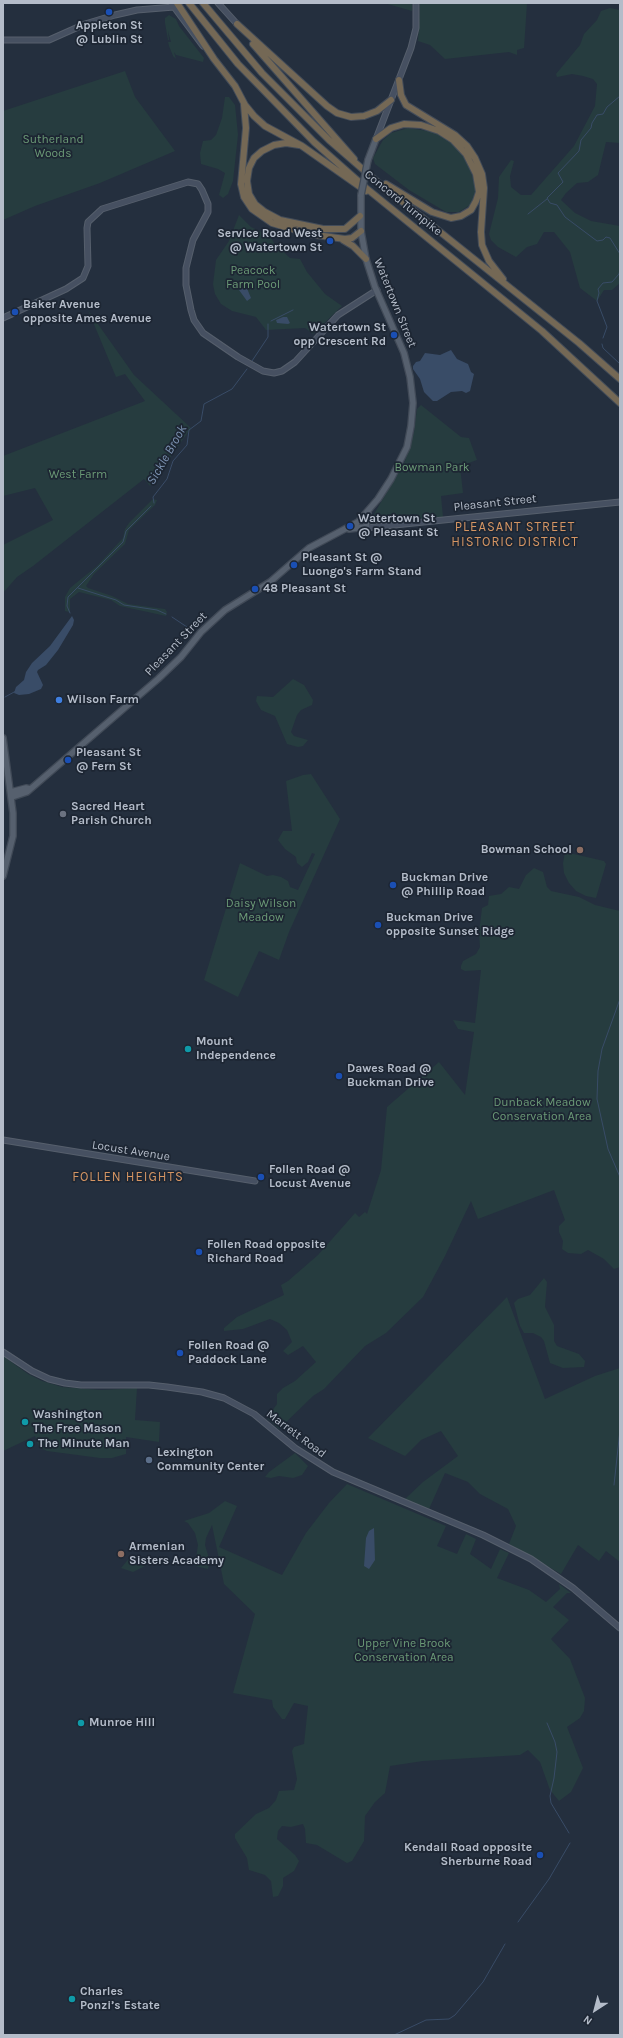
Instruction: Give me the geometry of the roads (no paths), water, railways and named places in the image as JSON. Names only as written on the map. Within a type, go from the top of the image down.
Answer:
[{"type":"highway","name":"Concord Turnpike","points":[[189,3],[220,43],[276,104],[324,152],[532,322],[578,362],[620,403]]},
{"type":"highway","name":"Concord Turnpike","points":[[203,3],[281,93],[360,167]]},
{"type":"highway","points":[[174,4],[233,84],[244,103],[262,123],[302,145],[360,188],[381,200]]},
{"type":"highway","points":[[237,24],[345,146],[360,167],[374,179],[397,190],[432,212],[446,218],[459,217],[467,213],[474,206],[478,194],[476,176],[469,158],[458,144],[441,132],[424,126],[404,124],[391,128],[376,139]]},
{"type":"highway","points":[[237,24],[327,106],[337,113],[349,117],[366,116],[377,111],[391,100]]},
{"type":"highway","points":[[399,80],[401,95],[406,105],[453,133],[465,144],[475,158],[482,174],[484,188],[481,232],[483,247],[490,264],[512,289]]},
{"type":"highway","points":[[244,103],[246,128],[241,184],[243,194],[248,205],[261,216],[279,226],[305,233],[339,239],[351,244],[366,259]]},
{"type":"highway","points":[[302,145],[286,143],[274,145],[264,149],[254,158],[248,172],[247,184],[249,194],[255,204],[267,214],[280,220],[323,229],[345,229],[360,216]]},
{"type":"highway","name":"Concord Turnpike","points":[[374,179],[579,343],[620,379]]},
{"type":"highway","points":[[339,239],[350,238],[361,231]]},
{"type":"main road","name":"Watertown Street","points":[[365,524],[368,512],[392,479],[407,447],[412,426],[413,403],[410,377],[404,353],[376,290],[366,259],[361,231],[361,195],[368,160],[376,139]]},
{"type":"main road","name":"Pleasant Street","points":[[12,794],[26,788],[30,789],[162,675],[205,628],[225,610],[270,582],[309,548],[348,529],[365,524]]},
{"type":"main road","points":[[3,738],[12,794],[13,836],[3,876]]},
{"type":"street","points":[[218,3],[237,24]]},
{"type":"street","name":"Watertown Street","points":[[376,139],[412,45],[416,28],[416,3]]},
{"type":"street","points":[[3,40],[49,40],[84,24],[111,16],[174,4],[202,45],[214,59]]},
{"type":"street","points":[[3,318],[66,289],[83,278],[87,272],[87,228],[92,216],[102,209],[188,182],[198,184],[208,204],[208,212],[193,240],[186,268],[186,285],[191,310],[194,320],[203,333],[238,357],[263,371],[274,374],[282,371],[295,362],[338,315],[376,290]]},
{"type":"street","name":"Pleasant Street","points":[[365,524],[620,502]]},
{"type":"street","name":"Locust Avenue","points":[[3,1140],[255,1181]]},
{"type":"street","name":"Marrett Road","points":[[3,1352],[32,1371],[49,1379],[65,1383],[81,1385],[149,1385],[202,1392],[224,1398],[254,1414],[295,1448],[332,1472],[482,1535],[531,1559],[573,1588],[620,1628]]},
{"type":"water","points":[[246,286],[251,298],[247,301],[239,290]]},
{"type":"water","points":[[287,317],[290,323],[277,323],[276,320]]},
{"type":"water","points":[[451,350],[457,359],[468,364],[471,372],[474,374],[470,391],[466,393],[462,391],[451,392],[437,401],[433,401],[424,392],[420,379],[413,369],[413,366],[416,362],[420,361],[425,353],[440,355]]},
{"type":"water","points":[[72,616],[74,620],[73,625],[58,650],[46,665],[37,672],[43,685],[41,689],[29,694],[19,695],[14,693],[16,687],[24,680],[26,672],[32,663],[50,646]]},
{"type":"water","points":[[374,1528],[375,1560],[369,1569],[364,1566],[366,1538],[369,1531]]},
{"type":"waterway","points":[[620,96],[607,107],[603,114],[597,115],[591,128],[581,140],[579,151],[558,173],[563,182],[547,198],[550,203],[557,205],[565,217],[597,241],[603,240],[606,237],[610,238],[620,254]]},
{"type":"waterway","points":[[528,214],[547,199]]},
{"type":"waterway","points":[[603,338],[607,327],[597,301],[599,293],[598,289],[603,283],[612,282],[619,274],[620,270]]},
{"type":"waterway","name":"Sickle Brook","points":[[271,321],[293,310]]},
{"type":"waterway","name":"Sickle Brook","points":[[252,361],[268,337],[268,324]]},
{"type":"waterway","points":[[602,344],[603,348],[620,364]]},
{"type":"waterway","name":"Sickle Brook","points":[[154,503],[153,497],[167,479],[173,461],[187,445],[189,430],[201,421],[204,404],[232,389],[247,369]]},
{"type":"waterway","name":"Sickle Brook","points":[[70,613],[67,606],[68,597],[123,542],[126,531],[151,506]]},
{"type":"waterway","points":[[78,588],[116,600],[124,605],[157,610],[166,614]]},
{"type":"waterway","points":[[172,617],[187,627]]},
{"type":"waterway","name":"Sickle Brook","points":[[5,697],[16,691]]},
{"type":"waterway","points":[[620,999],[602,1049],[598,1071],[597,1099],[608,1149],[620,1177]]},
{"type":"waterway","points":[[614,1485],[620,1430]]},
{"type":"waterway","points":[[547,1723],[555,1742],[557,1752],[550,1796],[551,1803],[569,1833]]},
{"type":"waterway","points":[[518,1922],[549,1879],[570,1843]]},
{"type":"waterway","points":[[394,2035],[426,2020],[449,2019],[455,2015],[483,1982],[505,1944]]},
{"type":"place","name":"Appleton St @ Lublin St","points":[[109,12]]},
{"type":"place","name":"Service Road West @ Watertown St","points":[[330,241]]},
{"type":"place","name":"Baker Avenue opposite Ames Avenue","points":[[15,312]]},
{"type":"place","name":"Watertown St opp Crescent Rd","points":[[394,335]]},
{"type":"place","name":"Watertown St @ Pleasant St","points":[[350,526]]},
{"type":"place","name":"Pleasant St @ Luongo's Farm Stand","points":[[294,565]]},
{"type":"place","name":"48 Pleasant St","points":[[255,589]]},
{"type":"place","name":"Wilson Farm","points":[[59,700]]},
{"type":"place","name":"Pleasant St @ Fern St","points":[[68,760]]},
{"type":"place","name":"Sacred Heart Parish Church","points":[[63,814]]},
{"type":"place","name":"Bowman School","points":[[580,850]]},
{"type":"place","name":"Buckman Drive @ Phillip Road","points":[[393,885]]},
{"type":"place","name":"Buckman Drive opposite Sunset Ridge","points":[[378,925]]},
{"type":"place","name":"Mount Independence","points":[[188,1049]]},
{"type":"place","name":"Dawes Road @ Buckman Drive","points":[[339,1076]]},
{"type":"place","name":"Follen Road @ Locust Avenue","points":[[261,1177]]},
{"type":"place","name":"Follen Road opposite Richard Road","points":[[199,1252]]},
{"type":"place","name":"Follen Road @ Paddock Lane","points":[[180,1353]]},
{"type":"place","name":"Washington The Free Mason","points":[[25,1422]]},
{"type":"place","name":"The Minute Man","points":[[30,1444]]},
{"type":"place","name":"Lexington Community Center","points":[[149,1460]]},
{"type":"place","name":"Armenian Sisters Academy","points":[[121,1554]]},
{"type":"place","name":"Munroe Hill","points":[[81,1723]]},
{"type":"place","name":"Kendall Road opposite Sherburne Road","points":[[540,1855]]},
{"type":"place","name":"Charles Ponzi’s Estate","points":[[72,1999]]},
{"type":"district","name":"PLEASANT STREET HISTORIC DISTRICT","points":[[515,534]]},
{"type":"district","name":"FOLLEN HEIGHTS","points":[[128,1177]]},
{"type":"park label","name":"Sutherland Woods","points":[[53,147]]},
{"type":"park label","name":"Peacock Farm Pool","points":[[253,278]]},
{"type":"park label","name":"Bowman Park","points":[[432,468]]},
{"type":"park label","name":"West Farm","points":[[78,475]]},
{"type":"park label","name":"Daisy Wilson Meadow","points":[[261,911]]},
{"type":"park label","name":"Dunback Meadow Conservation Area","points":[[542,1110]]},
{"type":"park label","name":"Upper Vine Brook Conservation Area","points":[[404,1651]]}]
